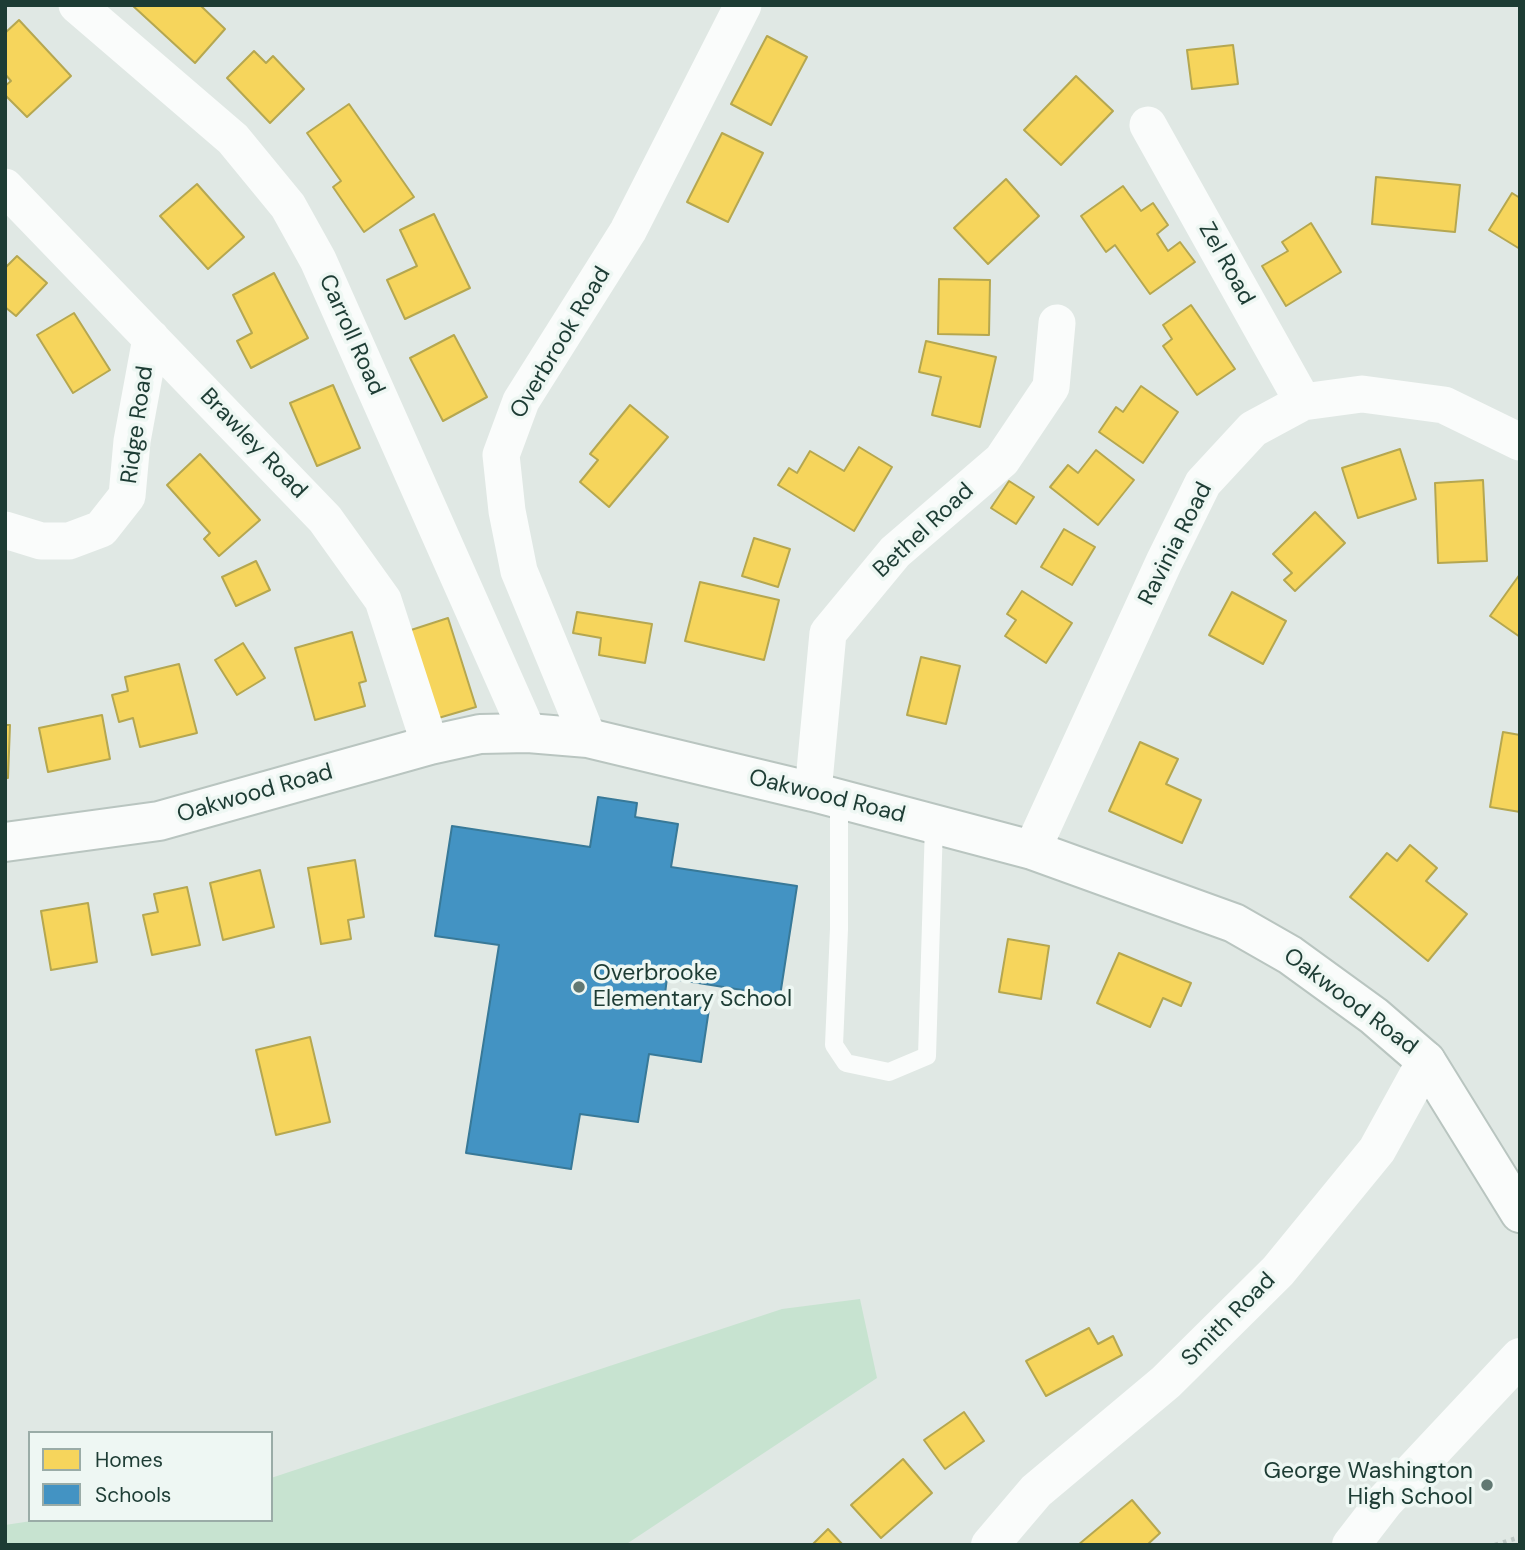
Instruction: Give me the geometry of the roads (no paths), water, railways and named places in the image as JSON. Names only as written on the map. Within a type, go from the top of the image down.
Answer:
[{"type":"main road","name":"Oakwood Road","points":[[5,842],[159,821],[430,745],[480,734],[528,733],[588,738],[826,795],[1032,850],[1234,923],[1290,955],[1374,1016],[1426,1061],[1520,1213]]},
{"type":"main road","name":"Smith Road","points":[[990,1545],[1036,1491],[1166,1382],[1278,1271],[1377,1150],[1426,1061]]},
{"type":"main road","points":[[1351,1545],[1385,1501],[1513,1375]]},
{"type":"street","name":"Carroll Road","points":[[77,5],[233,139],[288,206],[318,260],[528,733]]},
{"type":"street","name":"Overbrook Road","points":[[588,738],[519,570],[507,511],[501,455],[521,401],[628,231],[743,5]]},
{"type":"street","name":"Zel Road","points":[[1148,125],[1303,402]]},
{"type":"street","name":"Brawley Road","points":[[5,187],[325,519],[383,600],[430,745]]},
{"type":"street","name":"Bethel Road","points":[[826,795],[828,633],[895,552],[1002,460],[1051,387],[1057,323]]},
{"type":"street","name":"Ridge Road","points":[[5,530],[41,541],[69,541],[101,529],[127,496],[132,440],[151,338]]},
{"type":"street","name":"Ravinia Road","points":[[1032,850],[1203,483],[1254,429],[1303,402],[1362,394],[1444,405],[1520,442]]},
{"type":"lane","points":[[826,795],[839,929],[834,1045],[846,1063],[889,1072],[927,1056],[934,824]]},
{"type":"place","name":"Overbrooke Elementary School","points":[[579,987]]},
{"type":"place","name":"George Washington High School","points":[[1487,1485]]}]
